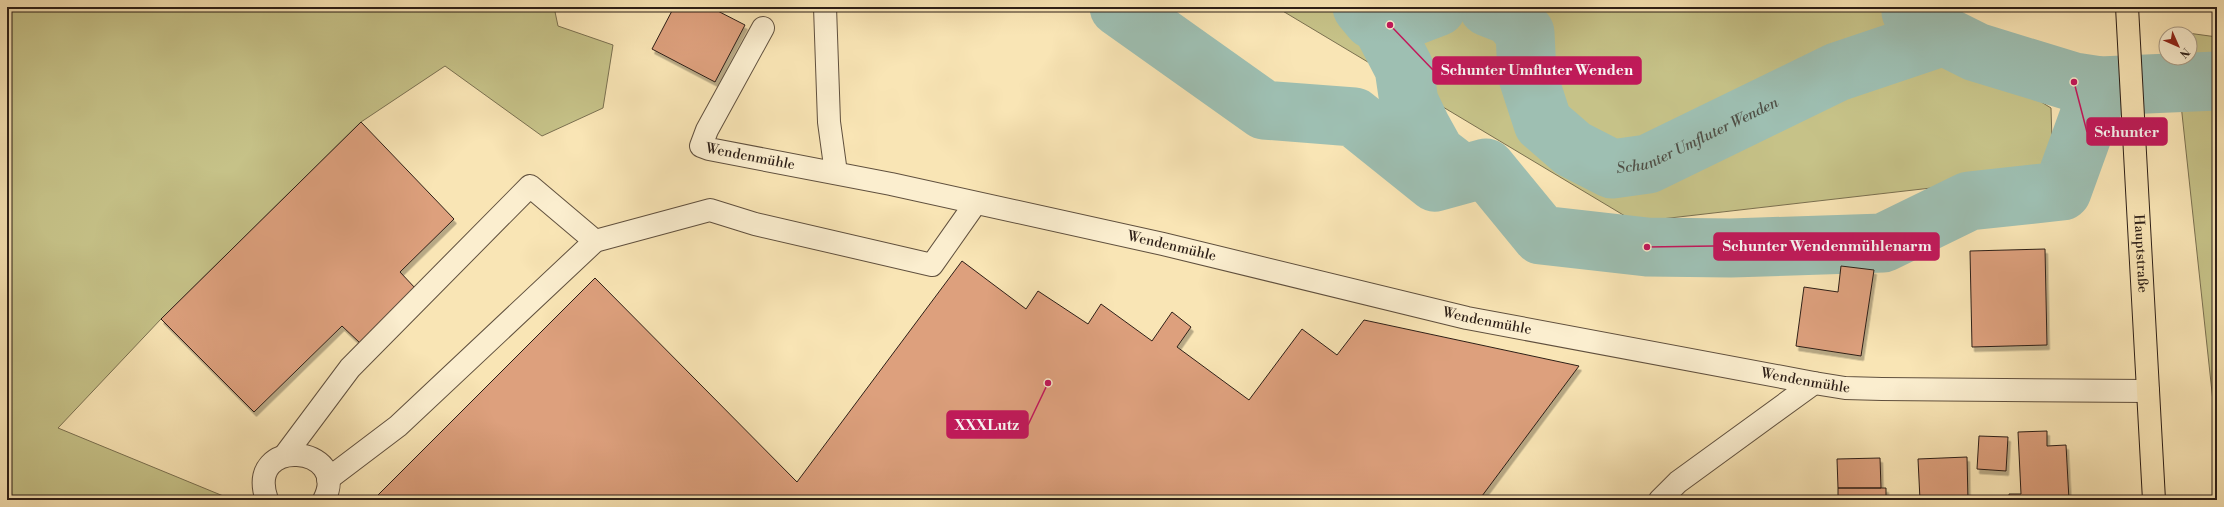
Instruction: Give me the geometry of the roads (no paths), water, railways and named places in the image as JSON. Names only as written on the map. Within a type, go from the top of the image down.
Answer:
[{"type":"main road","name":"Hauptstraße","points":[[2127,7],[2137,219],[2154,500]]},
{"type":"street","points":[[825,7],[829,122],[836,173]]},
{"type":"street","name":"Wendenmühle","points":[[763,28],[707,130],[701,146],[709,149],[836,173],[1163,244],[1467,318],[1814,383],[1845,388],[1882,389],[2148,391]]},
{"type":"street","points":[[267,500],[264,485],[268,469],[285,455],[350,368],[530,186],[595,241]]},
{"type":"street","points":[[328,493],[595,241],[710,210],[755,224],[932,265],[975,204]]},
{"type":"street","points":[[1660,500],[1678,482],[1814,383]]},
{"type":"street","points":[[285,455],[299,454],[312,458],[322,467],[328,493]]},
{"type":"waterway","points":[[1119,7],[1264,110],[1354,117],[1435,182],[1486,168],[1541,235],[1647,247],[1731,248],[1883,243],[1969,201],[2062,191],[2100,86]]},
{"type":"waterway","name":"Schunter Umfluter Wenden","points":[[1362,7],[1372,19],[1390,25],[1437,7]]},
{"type":"waterway","name":"Schunter Umfluter Wenden","points":[[1488,7],[1511,16],[1525,33],[1527,74],[1543,123],[1573,149],[1612,169],[1648,164],[1837,72],[1944,36]]},
{"type":"waterway","points":[[1911,12],[1944,36],[1976,52],[2074,82],[2100,86],[2217,81]]},
{"type":"waterway","points":[[1380,22],[1404,68],[1409,102],[1421,127],[1436,154],[1462,174]]},
{"type":"place","name":"Schunter Umfluter Wenden","points":[[1390,25]]},
{"type":"place","name":"Schunter","points":[[2074,82]]},
{"type":"place","name":"Schunter Wendenmühlenarm","points":[[1647,247]]},
{"type":"place","name":"XXXLutz","points":[[1048,383]]}]
